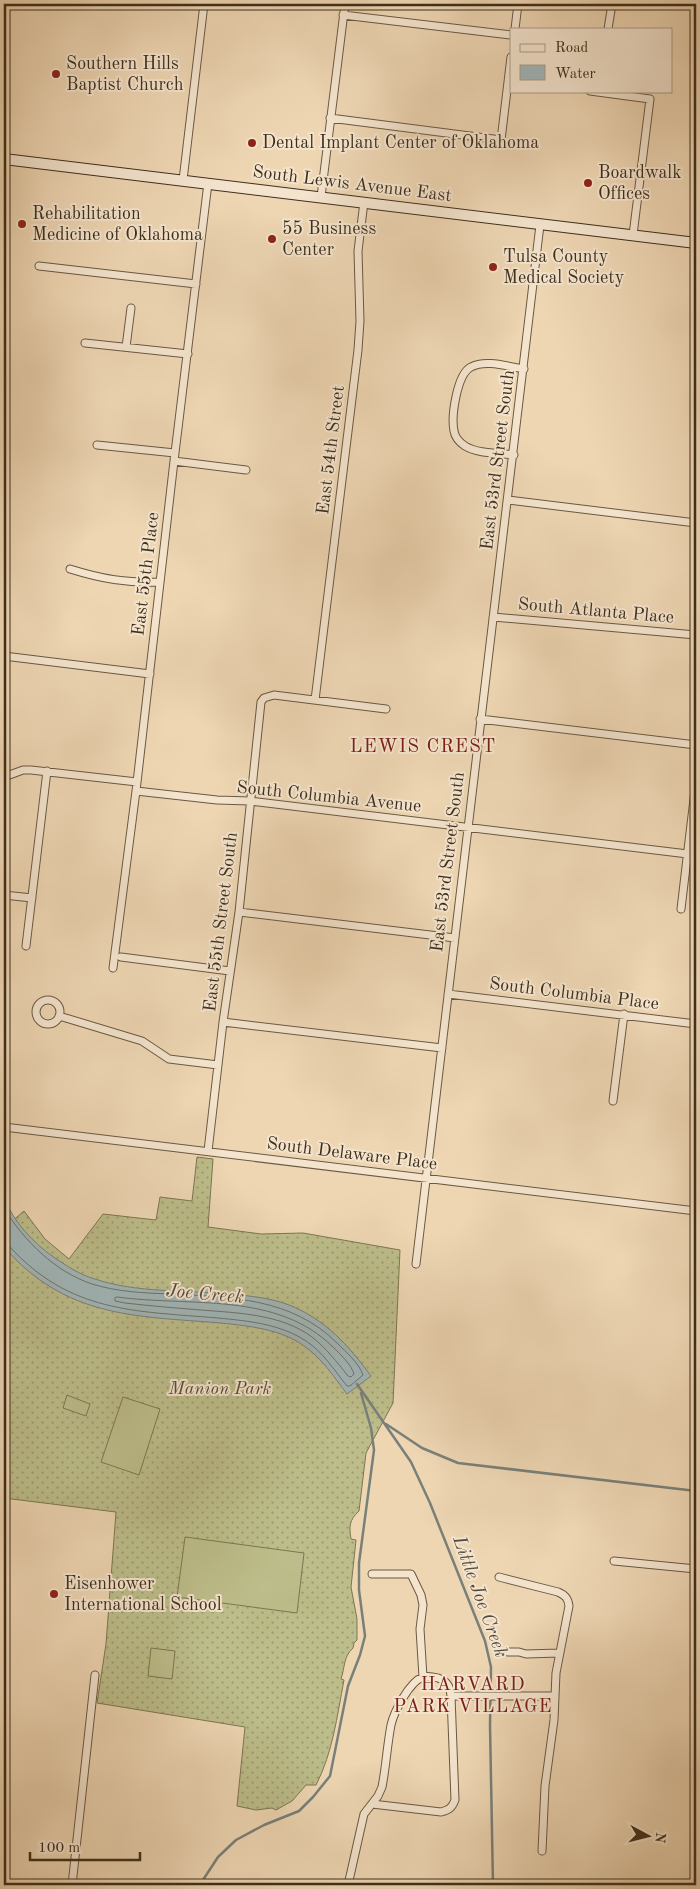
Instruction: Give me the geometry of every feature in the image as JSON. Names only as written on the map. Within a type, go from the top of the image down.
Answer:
[{"type":"main road","name":"South Lewis Avenue East","points":[[4,159],[696,243]]},
{"type":"street","points":[[183,180],[204,4]]},
{"type":"street","points":[[321,196],[345,4]]},
{"type":"street","points":[[515,28],[518,4]]},
{"type":"street","points":[[608,28],[612,4]]},
{"type":"street","points":[[343,15],[510,35]]},
{"type":"street","points":[[330,118],[501,140],[510,82]]},
{"type":"street","points":[[601,92],[650,99],[633,235]]},
{"type":"street","name":"East 55th Place","points":[[113,968],[208,183]]},
{"type":"street","name":"East 54th Street","points":[[315,700],[358,350],[360,321],[358,251],[364,202]]},
{"type":"street","name":"East 53rd Street South","points":[[416,1264],[540,225]]},
{"type":"street","points":[[39,266],[196,284]]},
{"type":"street","points":[[126,347],[130,308]]},
{"type":"street","points":[[85,343],[188,354]]},
{"type":"street","points":[[514,454],[476,450],[459,441],[454,426],[458,385],[464,372],[470,367],[485,364],[524,369]]},
{"type":"street","points":[[97,445],[246,470]]},
{"type":"street","points":[[508,500],[696,523]]},
{"type":"street","points":[[70,569],[104,579],[133,583],[160,582]]},
{"type":"street","name":"South Atlanta Place","points":[[493,617],[696,635]]},
{"type":"street","points":[[4,656],[150,674]]},
{"type":"street","name":"East 55th Street South","points":[[208,1151],[223,1022],[239,912],[260,707],[264,698],[274,695],[315,700]]},
{"type":"street","points":[[315,700],[386,709]]},
{"type":"street","points":[[480,719],[696,745]]},
{"type":"street","points":[[4,777],[23,770],[137,782]]},
{"type":"street","points":[[26,946],[46,771]]},
{"type":"street","points":[[681,909],[696,782]]},
{"type":"street","name":"South Columbia Avenue","points":[[136,790],[217,800],[250,801],[696,855]]},
{"type":"street","points":[[4,895],[32,898]]},
{"type":"street","points":[[239,912],[455,938]]},
{"type":"street","points":[[121,957],[230,971]]},
{"type":"street","name":"South Columbia Place","points":[[448,994],[696,1024]]},
{"type":"street","points":[[613,1101],[624,1014]]},
{"type":"street","points":[[59,1016],[137,1039],[169,1059],[218,1065]]},
{"type":"street","points":[[223,1022],[442,1048]]},
{"type":"street","points":[[696,1116],[696,1121]]},
{"type":"street","name":"South Delaware Place","points":[[4,1127],[696,1211]]},
{"type":"street","points":[[614,1560],[696,1569]]},
{"type":"street","points":[[372,1574],[411,1574],[422,1595],[423,1606],[420,1629],[422,1677]]},
{"type":"street","points":[[499,1577],[558,1592],[566,1597],[569,1606],[559,1653],[553,1729],[545,1786],[542,1851]]},
{"type":"street","points":[[508,1652],[526,1654],[559,1653]]},
{"type":"street","points":[[72,1885],[95,1675]]},
{"type":"street","points":[[348,1885],[364,1814],[382,1787],[392,1724],[397,1710],[413,1685],[422,1677],[431,1677],[444,1681],[448,1684],[451,1696],[454,1800],[452,1806],[450,1809],[441,1812],[372,1804]]},
{"type":"street","points":[[451,1696],[555,1696]]},
{"type":"green space","name":"Manion Park","points":[[197,1157],[213,1159],[208,1227],[261,1234],[303,1233],[400,1250],[393,1403],[366,1453],[359,1511],[353,1517],[350,1527],[351,1539],[356,1540],[351,1587],[357,1619],[357,1640],[347,1655],[341,1679],[344,1680],[334,1734],[327,1760],[316,1785],[306,1785],[292,1801],[276,1810],[272,1808],[256,1810],[237,1806],[245,1727],[97,1703],[106,1644],[116,1512],[4,1498],[4,1228],[24,1211],[45,1239],[69,1259],[103,1214],[156,1220],[160,1197],[192,1201]]},
{"type":"green space","points":[[67,1395],[90,1404],[86,1416],[63,1408]]},
{"type":"green space","points":[[123,1397],[160,1409],[139,1475],[101,1462]]},
{"type":"green space","points":[[185,1537],[304,1553],[297,1613],[177,1597]]},
{"type":"green space","points":[[151,1648],[175,1651],[172,1679],[148,1676]]},
{"type":"water","name":"Joe Creek","points":[[4,1198],[19,1224],[39,1246],[79,1273],[111,1284],[127,1287],[245,1296],[268,1299],[289,1305],[314,1318],[335,1334],[371,1376],[347,1394],[316,1356],[295,1340],[275,1332],[243,1325],[131,1315],[77,1300],[52,1288],[28,1270],[4,1247]]},
{"type":"waterway","name":"Little Joe Creek","points":[[357,1384],[411,1462],[430,1503],[485,1641],[491,1667],[490,1725],[493,1885]]},
{"type":"waterway","points":[[201,1883],[218,1857],[236,1840],[264,1825],[299,1811],[330,1776],[348,1686],[365,1636],[359,1590],[359,1563],[374,1450],[371,1428],[361,1393]]},
{"type":"waterway","points":[[386,1424],[422,1448],[458,1463],[696,1491]]},
{"type":"place","name":"Southern Hills Baptist Church","points":[[56,74]]},
{"type":"place","name":"Dental Implant Center of Oklahoma","points":[[252,143]]},
{"type":"place","name":"Boardwalk Offices","points":[[588,183]]},
{"type":"place","name":"Rehabilitation Medicine of Oklahoma","points":[[22,224]]},
{"type":"place","name":"55 Business Center","points":[[272,239]]},
{"type":"place","name":"Tulsa County Medical Society","points":[[493,267]]},
{"type":"place","name":"Eisenhower International School","points":[[54,1594]]},
{"type":"district","name":"LEWIS CREST","points":[[423,747]]},
{"type":"district","name":"HARVARD PARK VILLAGE","points":[[473,1696]]}]
